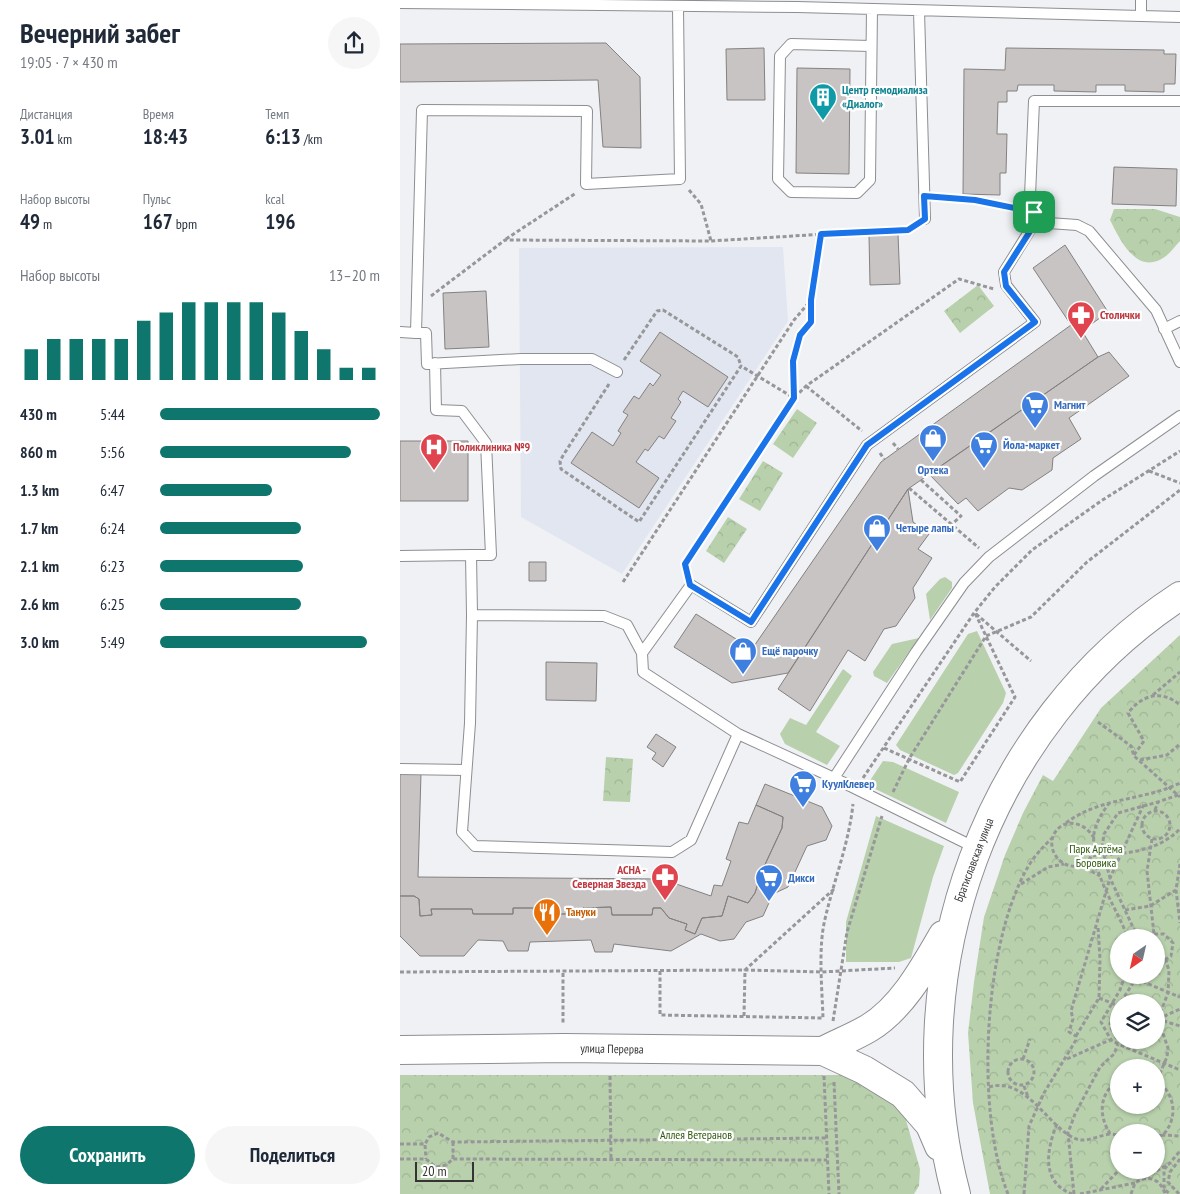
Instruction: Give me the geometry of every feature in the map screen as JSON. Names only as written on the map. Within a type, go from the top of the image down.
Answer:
[{"type":"main road","name":"Братиславская улица","points":[[956,1194],[940,1118],[937,1066],[938,1032],[944,964],[954,914],[976,848],[997,801],[1023,756],[1053,714],[1087,674],[1124,638],[1180,596]]},
{"type":"main road","name":"улица Перерва","points":[[829,1057],[886,1016],[929,960],[954,914]]},
{"type":"main road","name":"улица Перерва","points":[[400,1050],[564,1048],[829,1057],[864,1070],[902,1094],[930,1125],[949,1168]]},
{"type":"lane","points":[[1141,0],[1141,15]]},
{"type":"lane","points":[[400,3],[652,3],[678,7],[857,4],[872,9],[919,11],[1180,17]]},
{"type":"lane","points":[[416,333],[419,305],[422,110],[587,111],[586,184],[680,180],[678,7]]},
{"type":"lane","points":[[871,46],[791,44],[780,56],[778,179],[791,192],[857,193],[870,180],[872,9]]},
{"type":"lane","points":[[919,11],[925,219]]},
{"type":"lane","points":[[642,652],[690,585],[751,622],[867,445],[1035,322],[1006,286],[1004,272],[1035,217],[1030,196],[1034,101],[1180,101]]},
{"type":"lane","points":[[1035,217],[1077,225],[1088,231],[1156,310],[1180,362]]},
{"type":"lane","points":[[1164,329],[1180,321]]},
{"type":"lane","points":[[400,332],[426,333],[427,364],[521,359],[592,358],[617,372]]},
{"type":"lane","points":[[400,556],[491,555],[486,443],[462,411],[436,410],[435,363]]},
{"type":"lane","points":[[834,778],[958,591],[989,557],[1094,476],[1180,416]]},
{"type":"lane","points":[[471,555],[470,723],[462,832],[475,846],[672,852],[692,840],[738,734]]},
{"type":"lane","points":[[472,615],[604,616],[627,625],[642,652],[642,672],[738,734],[855,788],[976,848]]},
{"type":"lane","points":[[400,769],[466,770]]},
{"type":"path","points":[[680,180],[701,204],[712,241]]},
{"type":"path","points":[[419,305],[505,240],[570,198],[586,184]]},
{"type":"path","points":[[924,196],[975,200],[1035,217]]},
{"type":"path","points":[[505,240],[712,241],[908,230],[925,219]]},
{"type":"path","points":[[794,398],[793,361],[800,335],[811,322],[811,300],[821,234]]},
{"type":"path","points":[[690,585],[685,564],[794,398],[806,386],[959,279],[998,290],[1006,286]]},
{"type":"path","points":[[623,582],[794,320],[811,300]]},
{"type":"path","points":[[741,366],[639,522],[565,474],[562,469],[560,461],[657,311],[663,310],[738,357],[741,366],[794,398]]},
{"type":"path","points":[[806,386],[874,441],[884,459]]},
{"type":"path","points":[[660,971],[660,1015],[823,1018],[822,972],[825,920],[851,822],[855,788],[974,613],[995,588],[1032,550],[1180,450]]},
{"type":"path","points":[[1148,471],[1180,482]]},
{"type":"path","points":[[920,480],[960,516],[952,524]]},
{"type":"path","points":[[909,488],[989,557]]},
{"type":"path","points":[[830,1194],[826,1138],[829,1057],[841,972],[847,932],[886,805],[909,759],[986,636],[1031,617],[1087,562],[1180,490]]},
{"type":"path","points":[[974,613],[1031,661]]},
{"type":"path","points":[[884,748],[960,782],[1016,697],[974,613]]},
{"type":"path","points":[[1152,696],[1180,672]]},
{"type":"path","points":[[1134,756],[1144,741],[1128,713],[1136,703],[1147,696],[1161,695],[1180,705]]},
{"type":"path","points":[[1098,722],[1131,746],[1134,756],[1179,796]]},
{"type":"path","points":[[1140,760],[1167,755],[1180,744]]},
{"type":"path","points":[[1008,1194],[992,1133],[989,1087],[989,1036],[994,984],[1002,941],[1018,887],[1030,864],[1059,828],[1074,817],[1110,802],[1180,783]]},
{"type":"path","points":[[1134,929],[1110,878],[1103,855],[1104,834],[1118,813],[1144,804],[1179,796]]},
{"type":"path","points":[[1110,802],[1097,824],[1094,852],[1106,892],[1124,929]]},
{"type":"path","points":[[1156,810],[1158,802]]},
{"type":"path","points":[[1076,1036],[1069,1032],[1073,1019],[1070,1010],[1098,925],[1110,878],[1144,804]]},
{"type":"path","points":[[1156,810],[1165,813],[1171,826],[1163,838],[1152,839],[1143,831],[1142,822],[1146,814],[1156,810]]},
{"type":"path","points":[[1059,828],[1072,823],[1079,824],[1091,831],[1094,838]]},
{"type":"path","points":[[1103,855],[1122,854],[1150,848],[1170,839],[1180,829]]},
{"type":"path","points":[[1054,836],[1053,853],[1064,864]]},
{"type":"path","points":[[1152,839],[1147,871],[1153,929]]},
{"type":"path","points":[[1080,865],[1090,859],[1094,852]]},
{"type":"path","points":[[1018,887],[1048,867],[1064,864],[1080,865],[1100,876]]},
{"type":"path","points":[[1180,864],[1176,890],[1180,923]]},
{"type":"path","points":[[744,1016],[745,970],[834,889]]},
{"type":"path","points":[[1125,910],[1150,906],[1176,890]]},
{"type":"path","points":[[1024,1194],[1029,1126],[1076,1036],[1099,998],[1098,925]]},
{"type":"path","points":[[1165,936],[1168,936],[1173,943],[1173,952],[1166,960],[1168,993],[1165,1000]]},
{"type":"path","points":[[400,972],[563,973],[745,970],[841,972],[901,968]]},
{"type":"path","points":[[563,973],[564,1048]]},
{"type":"path","points":[[1151,984],[1180,997]]},
{"type":"path","points":[[1099,998],[1110,1003]]},
{"type":"path","points":[[1110,1007],[1101,1022],[1110,1038]]},
{"type":"path","points":[[1165,1016],[1180,1009]]},
{"type":"path","points":[[1165,1021],[1180,1026]]},
{"type":"path","points":[[1022,1059],[1030,1039]]},
{"type":"path","points":[[1064,1061],[1110,1040]]},
{"type":"path","points":[[1165,1040],[1168,1048],[1165,1060]]},
{"type":"path","points":[[1073,1194],[1068,1133],[1075,1114],[1100,1067],[1114,1054],[1116,1049]]},
{"type":"path","points":[[1130,1049],[1152,1059]]},
{"type":"path","points":[[829,1057],[839,1194]]},
{"type":"path","points":[[1012,1081],[1009,1068],[1014,1061],[1022,1059],[1030,1062],[1035,1070],[1032,1082],[1024,1086]]},
{"type":"path","points":[[1165,1064],[1180,1070]]},
{"type":"path","points":[[610,1076],[611,1158]]},
{"type":"path","points":[[989,1087],[1003,1086],[1012,1081]]},
{"type":"path","points":[[1012,1081],[1024,1086],[1028,1098]]},
{"type":"path","points":[[1003,1086],[1028,1098],[1057,1124],[1079,1140],[1110,1134],[1104,1124],[1101,1111],[1103,1099],[1110,1086]]},
{"type":"path","points":[[1165,1089],[1170,1094],[1174,1105],[1173,1117],[1165,1133]]},
{"type":"path","points":[[1057,1124],[1048,1155],[1049,1173],[1062,1188],[1073,1194]]},
{"type":"path","points":[[426,1159],[425,1144],[430,1137],[438,1133],[453,1142],[826,1138]]},
{"type":"path","points":[[1165,1135],[1180,1136]]},
{"type":"path","points":[[453,1142],[453,1159]]},
{"type":"path","points":[[400,1144],[425,1144]]},
{"type":"path","points":[[1165,1194],[1164,1170],[1180,1151]]},
{"type":"path","points":[[400,1159],[426,1159],[436,1168],[446,1165],[453,1159],[827,1160]]},
{"type":"path","points":[[1179,1194],[1168,1182],[1170,1172],[1180,1159]]},
{"type":"path","points":[[1080,1194],[1135,1183],[1169,1164]]},
{"type":"path","points":[[1140,1180],[1152,1178],[1170,1194]]},
{"type":"path","points":[[1101,1190],[1111,1179]]},
{"type":"path","points":[[1131,1194],[1135,1183]]},
{"type":"shaded area","points":[[783,247],[788,321],[622,574],[521,517],[519,248]]},
{"type":"green space","points":[[1114,209],[1155,209],[1180,217],[1180,241],[1166,256],[1156,261],[1147,262],[1139,260],[1125,247],[1110,220]]},
{"type":"green space","points":[[978,285],[994,306],[960,333],[944,311]]},
{"type":"green space","points":[[797,409],[817,423],[793,458],[773,444]]},
{"type":"green space","points":[[763,461],[783,473],[760,511],[739,499]]},
{"type":"green space","points":[[728,517],[747,529],[724,563],[706,551]]},
{"type":"green space","points":[[945,577],[952,582],[952,588],[930,620],[926,594],[940,579]]},
{"type":"green space","points":[[977,631],[1006,693],[1003,703],[958,773],[954,775],[900,750],[896,745],[968,634]]},
{"type":"green space","name":"Парк Артёма Боровика","points":[[1180,635],[1180,1194],[990,1194],[973,1103],[968,1033],[974,982],[984,917],[1005,855],[1023,813],[1043,775],[1053,781],[1101,708]]},
{"type":"green space","points":[[919,638],[887,683],[874,676],[873,672],[892,644]]},
{"type":"green space","points":[[843,669],[852,676],[816,732],[840,746],[827,765],[785,744],[780,734],[790,718],[806,725]]},
{"type":"green space","points":[[606,757],[633,759],[630,802],[603,801]]},
{"type":"green space","points":[[883,761],[893,762],[959,792],[946,823],[867,785]]},
{"type":"green space","points":[[876,816],[944,846],[933,877],[911,958],[899,962],[846,962],[846,922]]},
{"type":"green space","name":"Аллея Ветеранов","points":[[400,1075],[840,1075],[874,1083],[904,1113],[920,1169],[919,1186],[914,1194],[400,1194]]},
{"type":"building","points":[[606,43],[640,77],[641,148],[603,147],[598,80],[400,82],[400,44]]},
{"type":"building","points":[[764,48],[765,100],[727,100],[726,49]]},
{"type":"building","points":[[1006,48],[1164,50],[1164,54],[1176,54],[1175,84],[1164,84],[1164,92],[1125,91],[1125,85],[1096,85],[1096,92],[1054,91],[1054,85],[1018,85],[1017,91],[1007,91],[1007,102],[998,102],[997,134],[1007,134],[1006,173],[1000,173],[1000,195],[963,194],[964,69],[1005,70]]},
{"type":"building","name":"Центр гемодиализа «Диалог»","points":[[797,68],[850,69],[849,174],[796,173]]},
{"type":"building","points":[[1114,167],[1177,169],[1176,206],[1112,204]]},
{"type":"building","points":[[898,234],[900,284],[870,285],[869,235]]},
{"type":"building","points":[[1065,245],[1108,312],[1082,331],[1098,357],[908,489],[788,673],[732,683],[674,647],[696,614],[752,649],[881,462],[1071,325],[1033,268]]},
{"type":"building","points":[[486,291],[489,347],[445,349],[443,293]]},
{"type":"building","points":[[660,332],[728,377],[708,407],[683,391],[678,399],[681,402],[671,418],[676,421],[664,439],[659,436],[648,451],[645,449],[636,462],[659,478],[639,508],[571,463],[592,432],[613,446],[621,433],[618,431],[628,415],[623,412],[634,396],[639,399],[650,383],[653,386],[661,375],[640,361]]},
{"type":"building","name":"Магнит","points":[[1109,352],[1129,376],[1069,418],[1081,439],[1053,458],[1052,470],[1022,490],[1009,488],[978,511],[966,498],[958,504],[929,474],[1098,357]]},
{"type":"building","name":"Поликлиника №9","points":[[400,441],[468,441],[468,501],[400,501]]},
{"type":"building","points":[[908,489],[913,522],[929,534],[918,549],[932,558],[913,588],[915,598],[896,626],[884,629],[865,661],[848,650],[810,711],[778,689]]},
{"type":"building","points":[[529,562],[546,562],[546,581],[529,581]]},
{"type":"building","points":[[546,662],[597,663],[596,701],[546,700]]},
{"type":"building","points":[[656,734],[676,747],[663,767],[652,759],[656,753],[647,747]]},
{"type":"building","points":[[400,773],[421,773],[418,877],[662,879],[711,896],[714,885],[722,886],[731,861],[726,859],[739,822],[748,824],[756,805],[783,817],[782,828],[762,871],[755,893],[748,903],[728,896],[722,916],[702,918],[695,934],[685,930],[687,924],[669,918],[661,908],[653,908],[652,915],[612,915],[611,907],[583,908],[583,914],[542,914],[542,908],[513,908],[513,914],[473,914],[472,909],[431,909],[432,915],[420,916],[419,899],[414,896],[400,896]]},
{"type":"building","points":[[765,784],[822,807],[832,826],[826,840],[807,846],[788,887],[773,894],[763,916],[746,922],[734,939],[720,941],[701,934],[671,951],[614,944],[612,952],[595,952],[591,940],[530,942],[528,951],[508,951],[503,941],[478,940],[464,956],[420,956],[400,936],[400,896],[414,896],[419,899],[420,916],[432,915],[431,909],[472,909],[473,914],[513,914],[513,908],[542,908],[542,914],[583,914],[583,908],[611,907],[612,915],[652,915],[653,908],[661,908],[669,918],[687,924],[685,930],[695,934],[702,918],[722,916],[728,896],[748,903],[755,893],[762,871],[782,828],[783,817],[756,805]]},
{"type":"place","name":"Центр гемодиализа «Диалог»","points":[[823,121]]},
{"type":"place","name":"Столички","points":[[1081,339]]},
{"type":"place","name":"Магнит","points":[[1035,429]]},
{"type":"place","name":"Ортека","points":[[933,462]]},
{"type":"place","name":"Йола-маркет","points":[[984,469]]},
{"type":"place","name":"Поликлиника №9","points":[[434,471]]},
{"type":"place","name":"Четыре лапы","points":[[877,552]]},
{"type":"place","name":"Ещё парочку","points":[[743,675]]},
{"type":"place","name":"КуулКлевер","points":[[803,808]]},
{"type":"place","name":"АСНА - Северная Звезда","points":[[665,901]]},
{"type":"place","name":"Дикси","points":[[769,902]]},
{"type":"place","name":"Тануки","points":[[547,936]]},
{"type":"route","points":[[924,196],[975,200],[1034,212],[1036,222],[1021,246],[1011,257],[1004,272],[1006,286],[1035,322],[867,445],[751,622],[690,585],[685,564],[794,398],[793,361],[800,335],[811,322],[811,300],[821,234],[908,230],[925,219],[924,196]]}]
